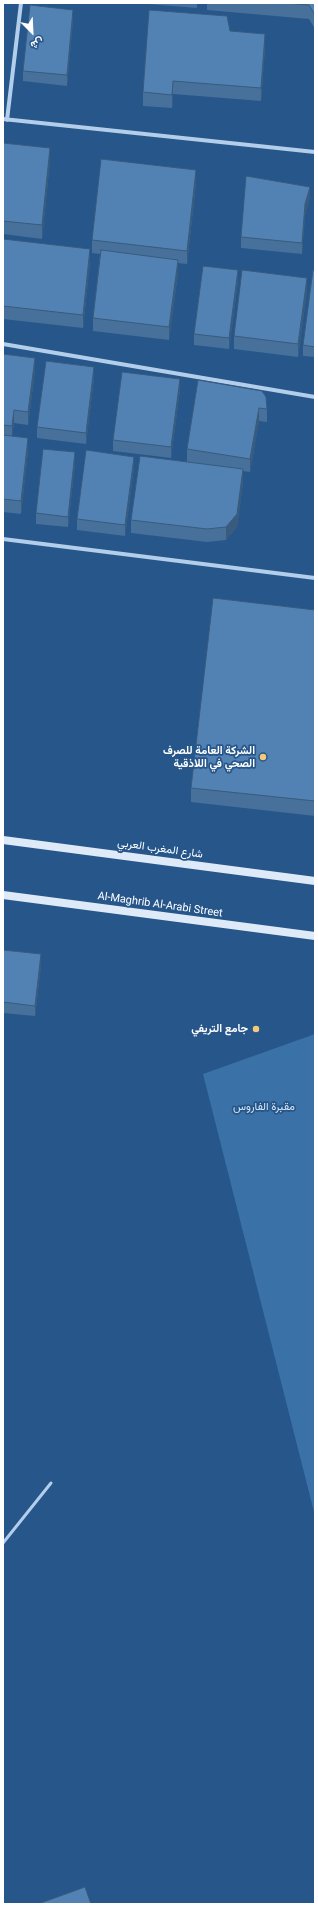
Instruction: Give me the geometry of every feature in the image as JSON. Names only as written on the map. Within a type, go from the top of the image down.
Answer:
[{"type":"main road","name":"شارع المغرب العربي","points":[[3,840],[315,881]]},
{"type":"main road","name":"Al-Maghrib Al-Arabi Street","points":[[3,895],[315,936]]},
{"type":"street","points":[[21,3],[5,120],[315,152]]},
{"type":"street","points":[[3,344],[315,397]]},
{"type":"street","points":[[3,539],[315,578]]},
{"type":"lane","points":[[3,1542],[51,1483]]},
{"type":"green space","name":"مقبرة الفاروس","points":[[315,1034],[315,1516],[203,1074]]},
{"type":"building","points":[[285,3],[315,3],[315,15],[309,5]]},
{"type":"building","points":[[30,5],[73,10],[67,75],[23,71]]},
{"type":"building","points":[[149,10],[227,16],[230,31],[265,34],[261,88],[173,81],[172,95],[143,92]]},
{"type":"building","points":[[3,143],[50,148],[42,225],[3,221]]},
{"type":"building","points":[[101,159],[196,170],[187,251],[92,240]]},
{"type":"building","points":[[246,176],[310,187],[305,204],[302,243],[241,237]]},
{"type":"building","points":[[3,239],[90,249],[83,315],[3,306]]},
{"type":"building","points":[[101,250],[178,260],[169,327],[93,318]]},
{"type":"building","points":[[203,266],[238,270],[229,338],[194,334]]},
{"type":"building","points":[[242,270],[307,278],[298,344],[234,336]]},
{"type":"building","points":[[313,270],[315,271],[315,347],[303,345]]},
{"type":"building","points":[[3,354],[35,358],[28,412],[14,410],[12,426],[3,425]]},
{"type":"building","points":[[46,361],[94,367],[86,433],[37,427]]},
{"type":"building","points":[[122,372],[180,379],[171,447],[113,440]]},
{"type":"building","points":[[198,380],[262,391],[266,397],[267,409],[259,408],[250,459],[187,449]]},
{"type":"building","points":[[3,435],[28,438],[21,501],[3,499]]},
{"type":"building","points":[[43,449],[75,452],[68,517],[36,513]]},
{"type":"building","points":[[86,450],[134,457],[125,525],[77,519]]},
{"type":"building","points":[[140,456],[243,469],[237,514],[226,527],[207,529],[131,520]]},
{"type":"building","points":[[213,598],[315,610],[315,801],[191,788]]},
{"type":"building","points":[[3,950],[41,954],[35,1006],[3,1002]]},
{"type":"building","points":[[85,1887],[91,1904],[38,1904]]},
{"type":"place","name":"الشركة العامة للصرف الصحي في اللاذقية","points":[[263,757]]},
{"type":"place","name":"جامع التريفي","points":[[256,1029]]}]
